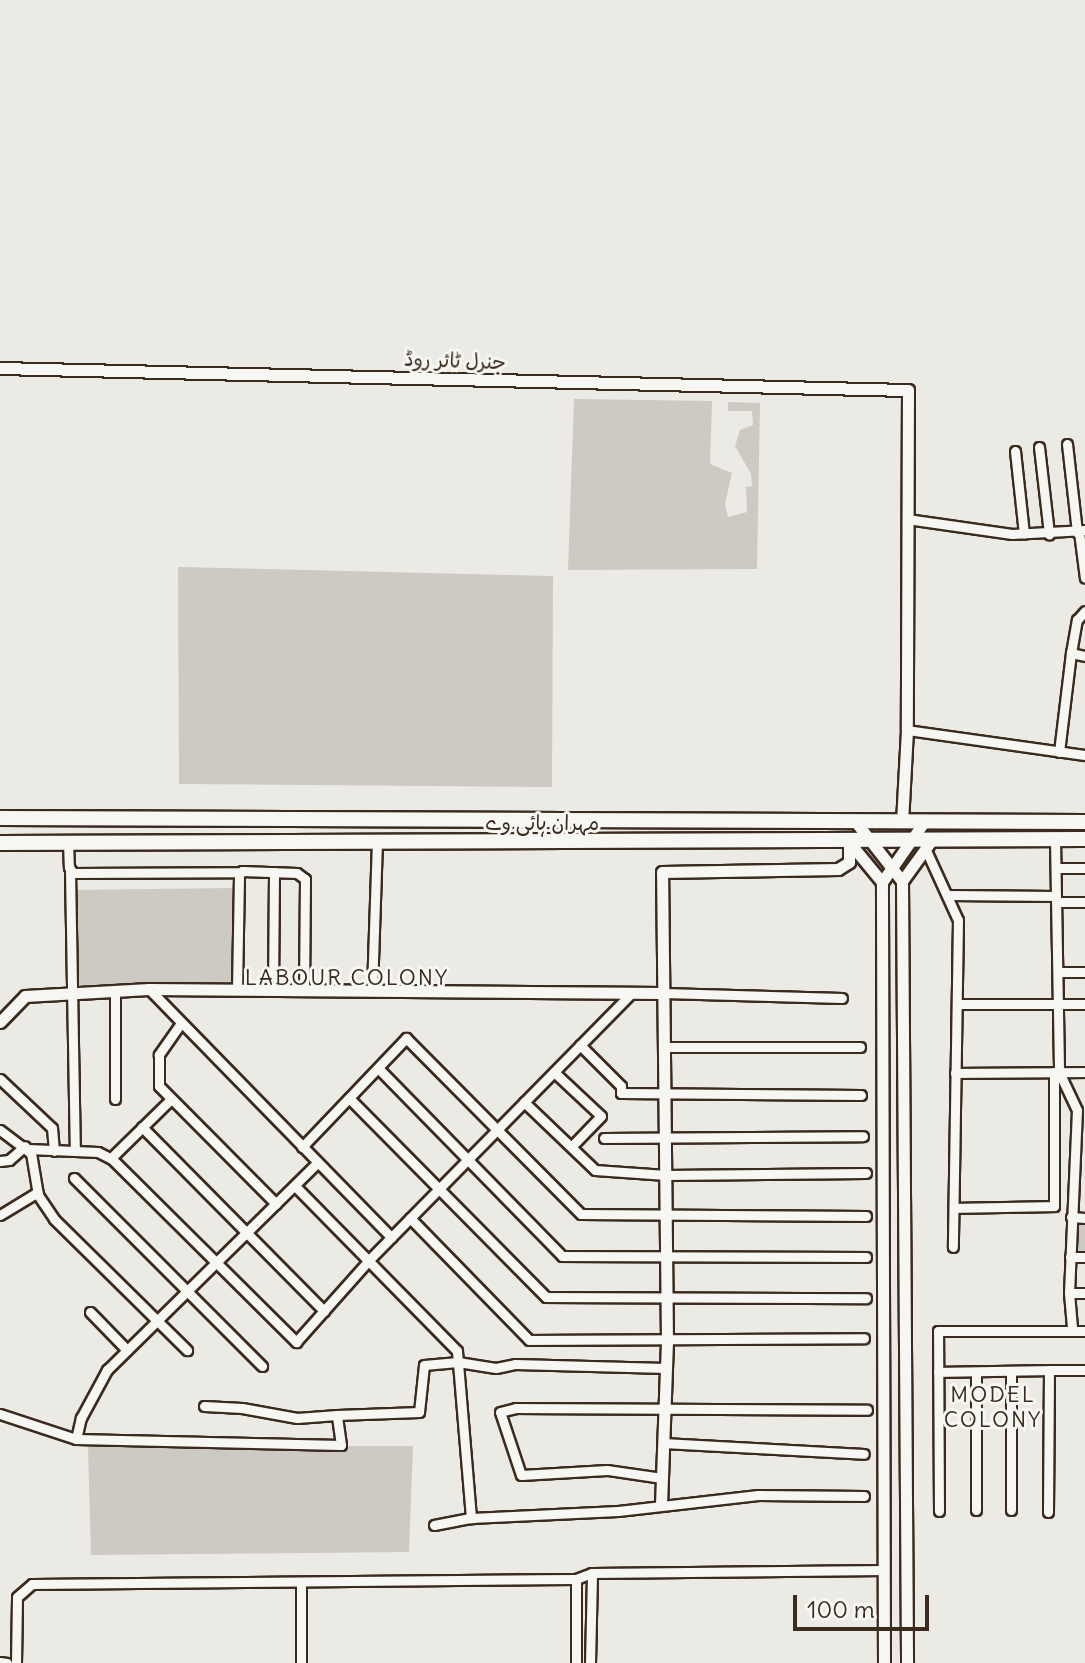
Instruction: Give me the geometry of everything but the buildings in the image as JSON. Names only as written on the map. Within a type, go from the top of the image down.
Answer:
[{"type":"main road","name":"مہران ہائی وے","points":[[0,818],[1085,822]]},
{"type":"main road","name":"مہران ہائی وے","points":[[0,843],[911,841],[928,844],[1085,839]]},
{"type":"street","name":"جنرل ٹائر روڈ","points":[[0,368],[908,390],[907,519]]},
{"type":"street","points":[[1067,444],[1085,578]]},
{"type":"street","points":[[1039,447],[1049,534]]},
{"type":"street","points":[[1015,451],[1024,534]]},
{"type":"street","points":[[902,822],[907,730],[907,519],[1024,534],[1080,532]]},
{"type":"street","points":[[1059,752],[1077,620],[1085,611]]},
{"type":"street","points":[[1071,653],[1085,656]]},
{"type":"street","points":[[907,730],[1085,755]]},
{"type":"street","points":[[855,821],[902,881]]},
{"type":"street","points":[[884,1663],[882,882],[924,822]]},
{"type":"street","points":[[954,1208],[1054,1206],[1058,1004],[1055,839]]},
{"type":"street","points":[[68,842],[75,1151]]},
{"type":"street","points":[[849,842],[882,882]]},
{"type":"street","points":[[661,1505],[667,1341],[662,872],[838,869],[849,862],[849,842]]},
{"type":"street","points":[[372,991],[377,843]]},
{"type":"street","points":[[907,1663],[902,881],[928,844]]},
{"type":"street","points":[[928,844],[958,920],[953,1247]]},
{"type":"street","points":[[1056,868],[1085,868]]},
{"type":"street","points":[[70,871],[297,873],[305,879],[304,991]]},
{"type":"street","points":[[237,990],[240,872]]},
{"type":"street","points":[[273,990],[274,872]]},
{"type":"street","points":[[948,895],[1085,902]]},
{"type":"street","points":[[1058,972],[1085,972]]},
{"type":"street","points":[[0,1022],[5,1012],[25,996],[149,989],[663,993],[842,998]]},
{"type":"street","points":[[149,989],[391,1237]]},
{"type":"street","points":[[115,991],[115,1099]]},
{"type":"street","points":[[0,1130],[27,1148],[98,1152],[111,1158],[296,1342],[391,1237],[631,993]]},
{"type":"street","points":[[957,1004],[1085,1004]]},
{"type":"street","points":[[181,1023],[159,1055],[159,1086],[276,1204]]},
{"type":"street","points":[[302,1147],[406,1038],[581,1214],[866,1216]]},
{"type":"street","points":[[580,1045],[621,1086],[621,1093],[861,1095]]},
{"type":"street","points":[[665,1047],[860,1047]]},
{"type":"street","points":[[378,1068],[562,1256],[866,1257]]},
{"type":"street","points":[[554,1072],[601,1116],[572,1146]]},
{"type":"street","points":[[1056,1072],[1081,1110],[1080,1156],[1073,1185],[1071,1217],[1069,1293],[1072,1331]]},
{"type":"street","points":[[955,1073],[1085,1072]]},
{"type":"street","points":[[0,1079],[52,1128],[54,1151]]},
{"type":"street","points":[[349,1098],[546,1297],[866,1298]]},
{"type":"street","points":[[111,1158],[171,1099]]},
{"type":"street","points":[[524,1102],[595,1170],[666,1175],[866,1173]]},
{"type":"street","points":[[142,1127],[324,1311]]},
{"type":"street","points":[[604,1138],[863,1136]]},
{"type":"street","points":[[0,1161],[9,1160],[27,1148]]},
{"type":"street","points":[[27,1148],[38,1192],[54,1219],[187,1350]]},
{"type":"street","points":[[76,1439],[81,1418],[107,1370],[317,1163]]},
{"type":"street","points":[[74,1178],[262,1366]]},
{"type":"street","points":[[1073,1185],[1085,1185]]},
{"type":"street","points":[[295,1186],[452,1342],[458,1362],[471,1518]]},
{"type":"street","points":[[0,1215],[38,1192]]},
{"type":"street","points":[[1071,1217],[1085,1218]]},
{"type":"street","points":[[410,1218],[529,1340],[864,1338]]},
{"type":"street","points":[[1070,1257],[1085,1257]]},
{"type":"street","points":[[1069,1293],[1085,1293]]},
{"type":"street","points":[[90,1312],[127,1350]]},
{"type":"street","points":[[939,1511],[938,1331],[1085,1331]]},
{"type":"street","points":[[204,1406],[242,1408],[297,1418],[419,1412],[424,1365],[458,1362],[496,1368],[515,1364],[666,1368]]},
{"type":"street","points":[[1048,1512],[1049,1370]]},
{"type":"street","points":[[938,1372],[1085,1370]]},
{"type":"street","points":[[976,1372],[976,1510]]},
{"type":"street","points":[[1011,1372],[1011,1510]]},
{"type":"street","points":[[662,1478],[607,1470],[521,1475],[500,1412],[516,1408],[867,1410]]},
{"type":"street","points":[[0,1414],[76,1439],[341,1445],[337,1415]]},
{"type":"street","points":[[663,1443],[864,1454]]},
{"type":"street","points":[[434,1525],[471,1518],[618,1511],[758,1495],[864,1496]]},
{"type":"street","points":[[16,1663],[17,1597],[32,1584],[576,1579],[592,1573],[884,1570]]},
{"type":"street","points":[[590,1663],[592,1573]]},
{"type":"street","points":[[576,1579],[576,1663]]},
{"type":"street","points":[[301,1583],[301,1663]]},
{"type":"street","points":[[0,1662],[7,1663]]},
{"type":"shaded area","points":[[574,399],[712,401],[710,464],[732,473],[725,504],[728,517],[747,512],[746,487],[752,486],[751,474],[735,446],[740,430],[753,425],[752,411],[728,411],[728,402],[760,403],[757,569],[568,570]]},
{"type":"shaded area","points":[[178,567],[553,576],[552,787],[179,784]]},
{"type":"shaded area","points":[[232,888],[233,983],[74,985],[72,890]]},
{"type":"shaded area","points":[[1074,1222],[1085,1222],[1085,1254],[1073,1254]]},
{"type":"shaded area","points":[[413,1446],[409,1552],[91,1555],[88,1447]]},
{"type":"district","name":"LABOUR COLONY","points":[[347,978]]},
{"type":"district","name":"MODEL COLONY","points":[[993,1406]]}]
